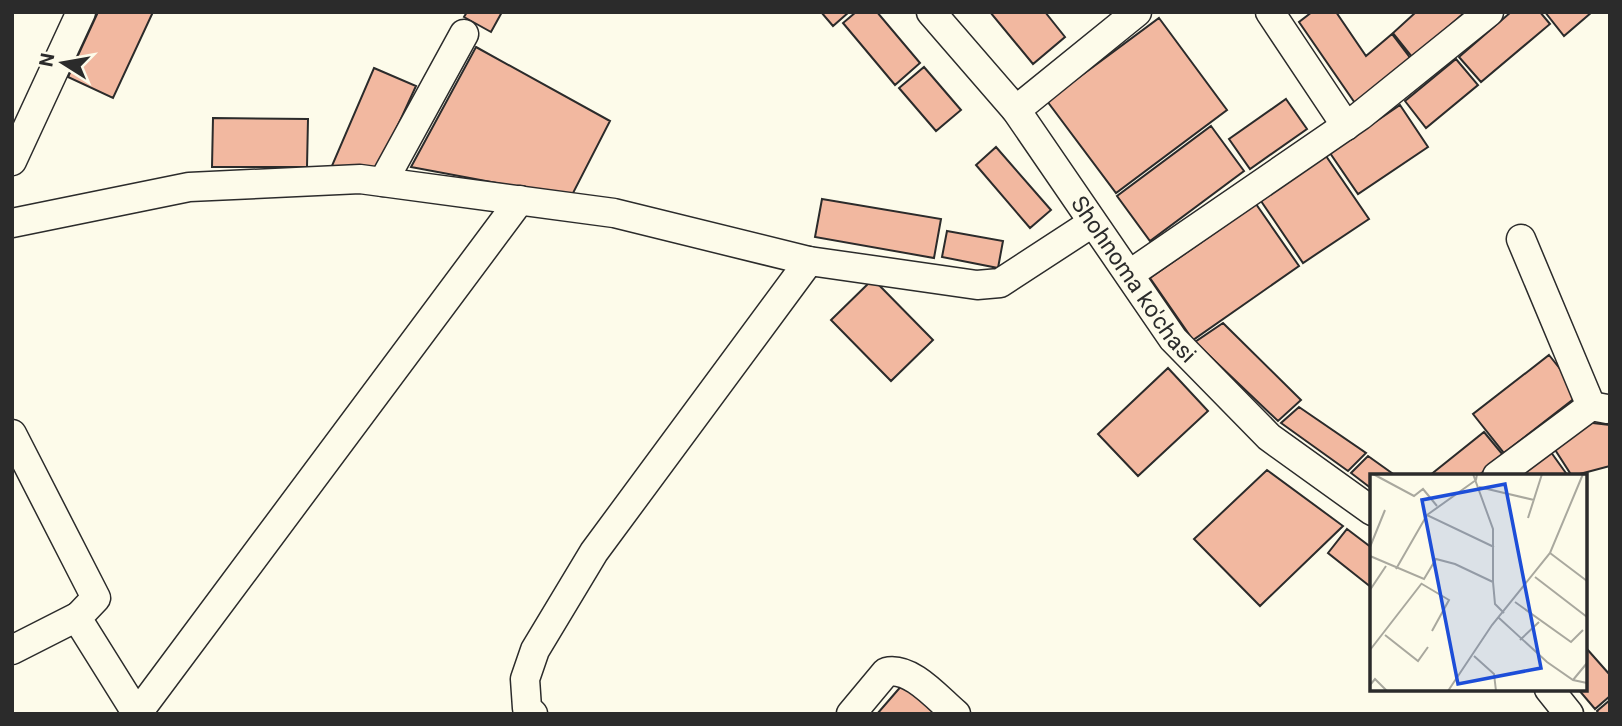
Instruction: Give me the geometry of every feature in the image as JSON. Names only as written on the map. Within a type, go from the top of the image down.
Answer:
[{"type":"street","points":[[12,161],[81,12]]},
{"type":"street","name":"Shohnoma ko'chasi","points":[[931,12],[1016,110],[1173,339],[1269,437],[1370,510]]},
{"type":"street","points":[[1016,110],[1137,12]]},
{"type":"street","points":[[1270,12],[1346,126]]},
{"type":"street","points":[[1129,274],[1346,126],[1489,12]]},
{"type":"street","points":[[383,182],[464,34]]},
{"type":"street","points":[[12,223],[190,187],[360,179],[614,213],[809,261],[977,285],[1000,283],[1092,223]]},
{"type":"street","points":[[79,616],[137,714],[520,200]]},
{"type":"street","points":[[1500,474],[1600,408],[1521,239]]},
{"type":"street","points":[[533,714],[527,708],[525,679],[535,650],[581,574],[809,261]]},
{"type":"street","points":[[12,433],[96,598],[79,616],[12,650]]},
{"type":"street","points":[[851,714],[886,672],[895,670],[906,672],[956,714]]},
{"type":"street","points":[[1551,691],[1569,714]]},
{"type":"building","points":[[98,12],[153,12],[113,98],[68,77]]},
{"type":"building","points":[[467,12],[502,12],[491,32],[464,17]]},
{"type":"building","points":[[821,12],[849,12],[833,26]]},
{"type":"building","points":[[856,12],[877,12],[920,63],[895,85],[843,23]]},
{"type":"building","points":[[990,12],[1045,12],[1065,37],[1033,64]]},
{"type":"building","points":[[1312,12],[1336,12],[1366,56],[1392,34],[1411,59],[1357,106],[1299,22]]},
{"type":"building","points":[[1416,12],[1465,12],[1413,58],[1393,33]]},
{"type":"building","points":[[1511,12],[1540,12],[1550,24],[1481,82],[1459,57]]},
{"type":"building","points":[[1545,12],[1592,12],[1564,36]]},
{"type":"building","points":[[1159,18],[1227,110],[1116,193],[1047,101]]},
{"type":"building","points":[[476,47],[610,121],[571,197],[411,167]]},
{"type":"building","points":[[1456,59],[1478,85],[1426,128],[1405,101]]},
{"type":"building","points":[[924,67],[961,110],[936,131],[899,88]]},
{"type":"building","points":[[374,68],[416,86],[377,171],[331,168]]},
{"type":"building","points":[[1286,99],[1307,129],[1250,169],[1229,139]]},
{"type":"building","points":[[1400,105],[1428,147],[1358,194],[1330,153]]},
{"type":"building","points":[[213,118],[308,119],[307,167],[212,167]]},
{"type":"building","points":[[1211,126],[1244,171],[1150,241],[1117,196]]},
{"type":"building","points":[[996,147],[1051,210],[1030,228],[976,165]]},
{"type":"building","points":[[1326,156],[1369,219],[1303,263],[1261,201]]},
{"type":"building","points":[[822,199],[941,219],[934,258],[815,237]]},
{"type":"building","points":[[1256,204],[1299,266],[1193,340],[1150,278]]},
{"type":"building","points":[[947,231],[1003,241],[998,268],[942,257]]},
{"type":"building","points":[[873,279],[933,340],[891,381],[831,320]]},
{"type":"building","points":[[1223,323],[1301,400],[1278,421],[1195,342]]},
{"type":"building","points":[[1549,355],[1580,394],[1504,453],[1473,414]]},
{"type":"building","points":[[1168,368],[1208,411],[1138,476],[1098,434]]},
{"type":"building","points":[[1299,407],[1366,453],[1348,471],[1281,423]]},
{"type":"building","points":[[1584,422],[1610,425],[1610,466],[1571,474],[1552,445]]},
{"type":"building","points":[[1484,432],[1503,455],[1480,474],[1432,474]]},
{"type":"building","points":[[1548,448],[1567,474],[1514,474]]},
{"type":"building","points":[[1368,456],[1393,474],[1370,474],[1370,487],[1351,473]]},
{"type":"building","points":[[1267,470],[1343,526],[1260,606],[1194,539]]},
{"type":"building","points":[[1347,529],[1370,546],[1370,586],[1328,553]]},
{"type":"building","points":[[1587,649],[1610,675],[1610,696],[1595,709],[1580,691],[1587,691]]},
{"type":"building","points":[[903,684],[937,714],[877,714]]},
{"type":"building","points":[[1610,700],[1610,714],[1599,714],[1597,711]]}]
